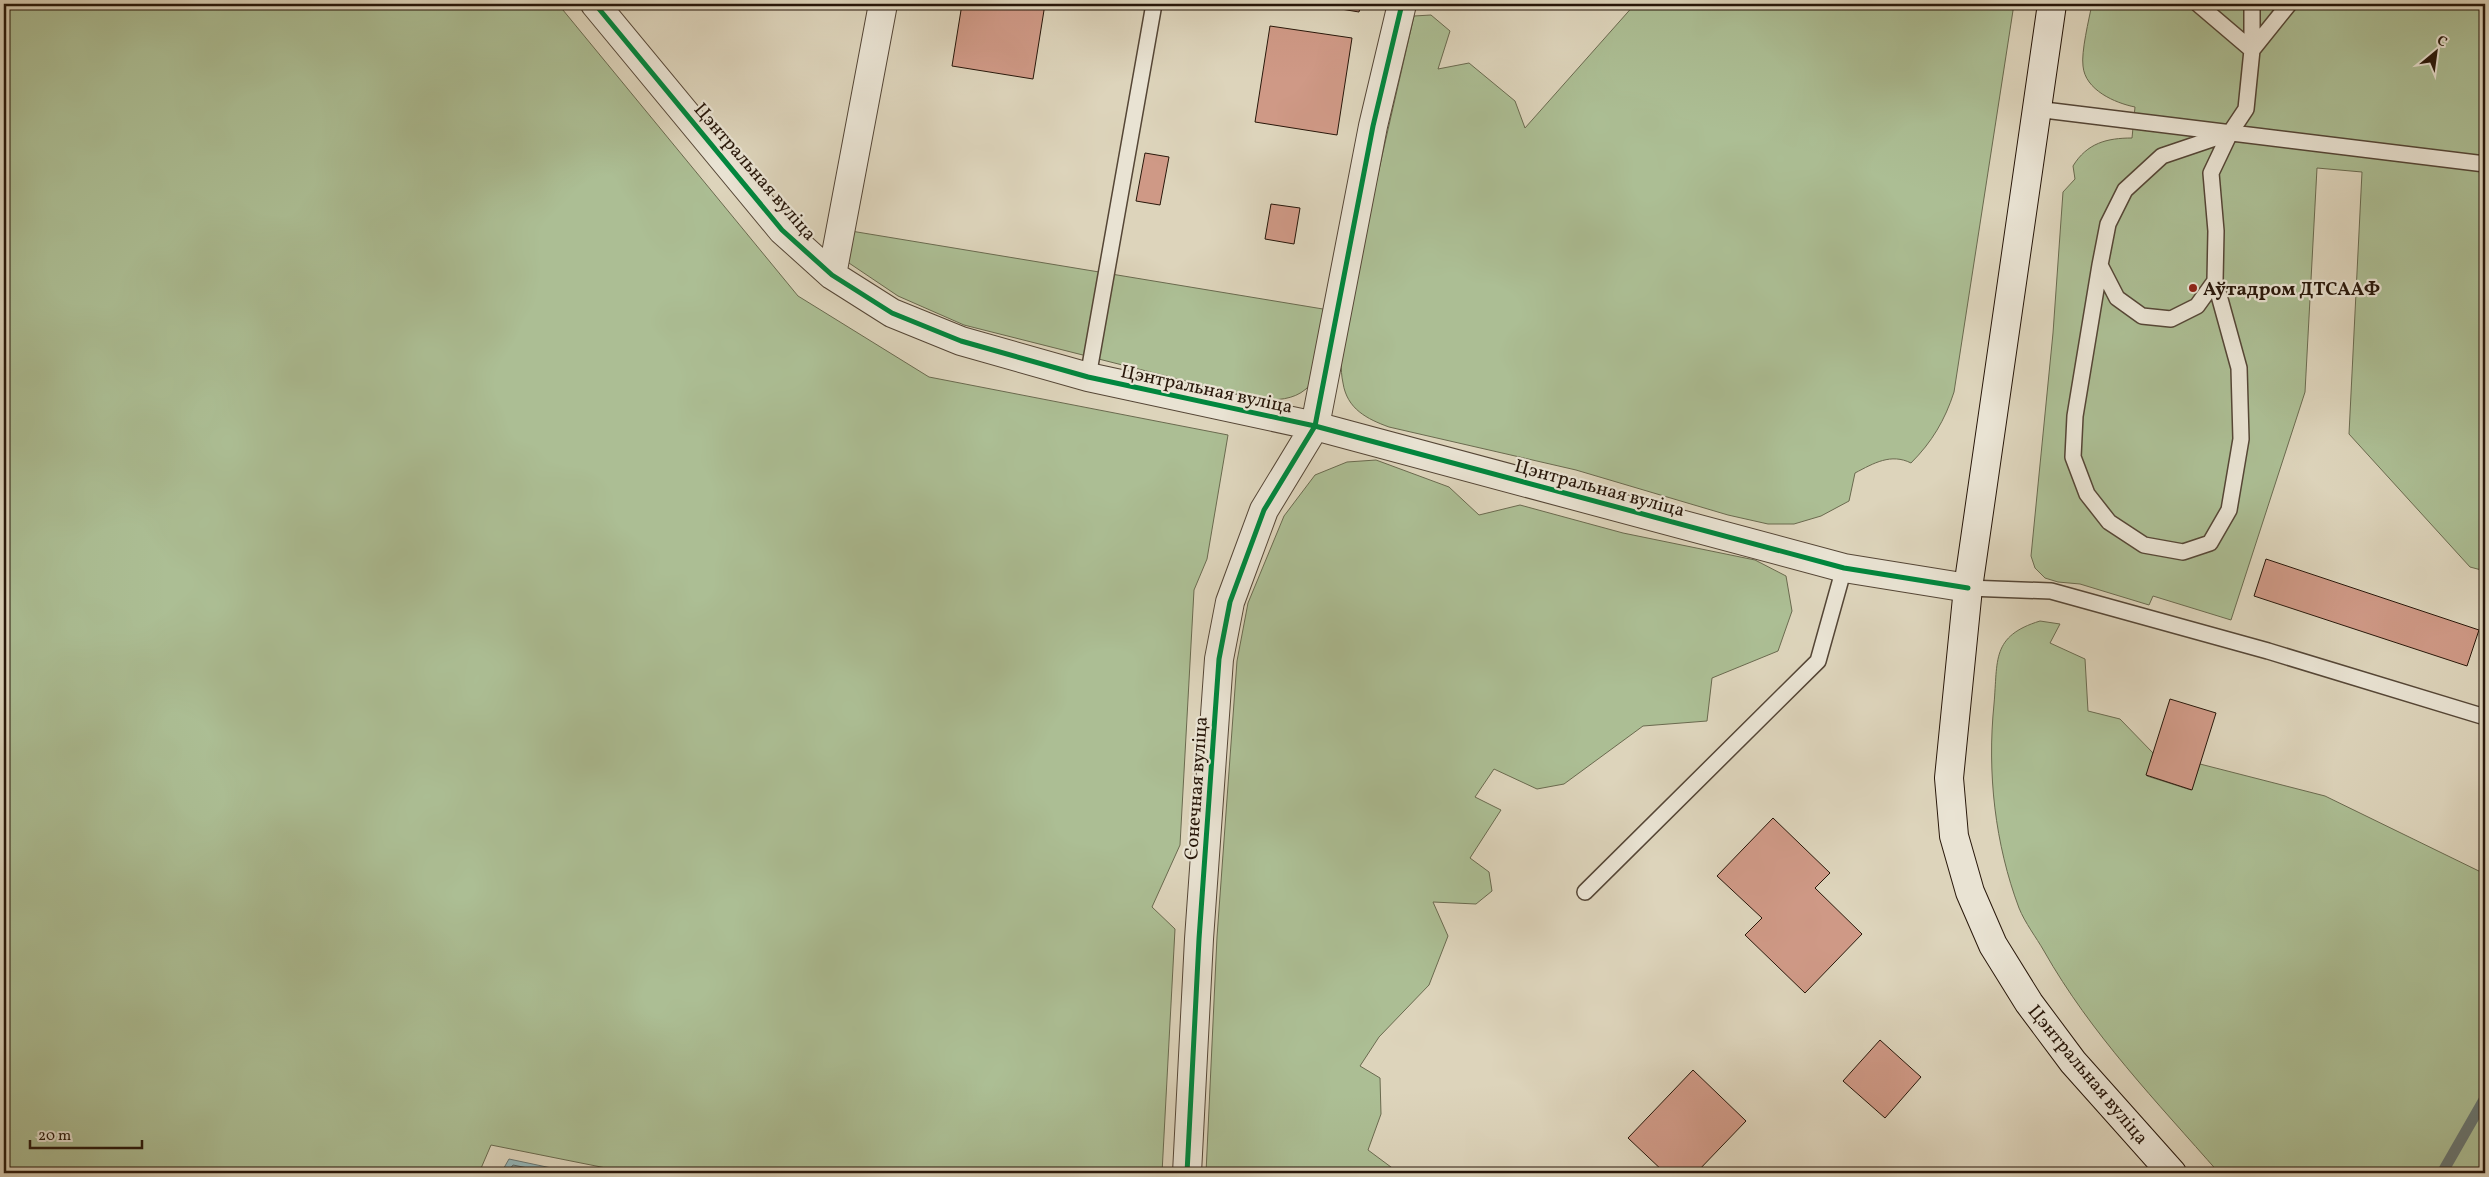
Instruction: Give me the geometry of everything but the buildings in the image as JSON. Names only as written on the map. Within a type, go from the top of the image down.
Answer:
[{"type":"street","name":"Цэнтральная вуліца","points":[[595,4],[782,230],[832,275],[892,313],[961,341],[1088,378],[1315,426],[1844,568],[1968,588]]},
{"type":"street","points":[[832,275],[884,4]]},
{"type":"street","points":[[1315,426],[1373,126],[1402,4]]},
{"type":"street","name":"Цэнтральная вуліца","points":[[2052,4],[1968,588],[1949,778],[1954,836],[1970,892],[1993,945],[2028,1003],[2073,1062],[2172,1173]]},
{"type":"street","name":"Сонечная вуліца","points":[[1187,1173],[1198,949],[1219,659],[1230,602],[1264,510],[1315,426]]},
{"type":"lane","points":[[1088,378],[1154,4]]},
{"type":"lane","points":[[2198,4],[2252,50]]},
{"type":"lane","points":[[2230,133],[2162,156],[2126,190],[2108,224],[2075,416],[2073,458],[2087,494],[2109,522],[2144,545],[2183,552],[2210,543],[2230,510],[2241,439],[2239,368],[2215,282],[2216,231],[2211,173],[2230,133],[2246,109],[2252,50],[2252,4]]},
{"type":"lane","points":[[2252,50],[2289,4]]},
{"type":"lane","points":[[2036,108],[2485,164]]},
{"type":"lane","points":[[2100,265],[2117,298],[2142,316],[2171,319],[2197,306],[2215,282]]},
{"type":"lane","points":[[1585,892],[1818,661],[1844,568]]},
{"type":"lane","points":[[1968,588],[2050,592],[2268,650],[2485,717]]},
{"type":"green space","points":[[4,4],[558,4],[798,296],[929,377],[1228,435],[1207,559],[1194,590],[1180,845],[1152,907],[1175,929],[1162,1173],[631,1173],[491,1145],[479,1173],[4,1173]]},
{"type":"green space","points":[[1635,4],[2014,4],[1954,392],[1942,421],[1931,439],[1911,463],[1896,459],[1883,460],[1855,473],[1849,501],[1821,516],[1794,524],[1768,524],[1728,515],[1576,470],[1389,427],[1359,412],[1345,392],[1341,362],[1344,340],[1374,191],[1414,16],[1431,15],[1450,31],[1438,69],[1469,63],[1515,101],[1525,128]]},
{"type":"green space","name":"Аўтадром ДТСААФ","points":[[2092,4],[2485,4],[2485,571],[2470,567],[2349,434],[2362,172],[2317,168],[2305,392],[2231,620],[2153,596],[2149,605],[2080,584],[2058,582],[2045,578],[2035,568],[2031,556],[2053,333],[2063,192],[2075,179],[2073,166],[2091,147],[2114,139],[2132,138],[2135,107],[2110,99],[2102,94],[2089,82],[2085,74],[2083,53]]},
{"type":"green space","points":[[851,231],[1329,310],[1318,364],[1311,383],[1301,393],[1285,399],[1261,400],[964,325],[898,296],[846,261]]},
{"type":"green space","points":[[1376,460],[1449,487],[1479,515],[1520,505],[1623,533],[1755,560],[1786,576],[1792,611],[1778,651],[1712,678],[1707,721],[1643,726],[1564,784],[1537,789],[1494,769],[1475,797],[1501,810],[1470,858],[1489,872],[1492,891],[1476,904],[1433,902],[1448,936],[1429,985],[1379,1037],[1360,1066],[1380,1078],[1381,1114],[1368,1150],[1399,1173],[1206,1173],[1217,937],[1237,661],[1248,603],[1284,516],[1315,475],[1347,462]]},
{"type":"green space","points":[[2040,621],[2060,624],[2050,643],[2085,659],[2088,711],[2120,719],[2153,753],[2147,776],[2191,790],[2200,764],[2325,796],[2485,874],[2485,1173],[2219,1173],[2126,1067],[2082,1011],[2021,914],[2004,859],[1999,834],[1995,808],[1992,756],[1997,662],[2005,642],[2013,634],[2024,627]]},
{"type":"water","points":[[509,1159],[575,1173],[501,1173]]},
{"type":"waterway","points":[[2442,1173],[2485,1098]]},
{"type":"cycle path","points":[[595,4],[782,230],[832,275],[892,313],[961,341],[1088,377],[1315,426],[1844,568],[1968,588]]},
{"type":"cycle path","points":[[1187,1173],[1199,939],[1219,659],[1230,602],[1264,510],[1315,426],[1373,126],[1402,4]]},
{"type":"place","name":"Аўтадром ДТСААФ","points":[[2193,288]]}]
